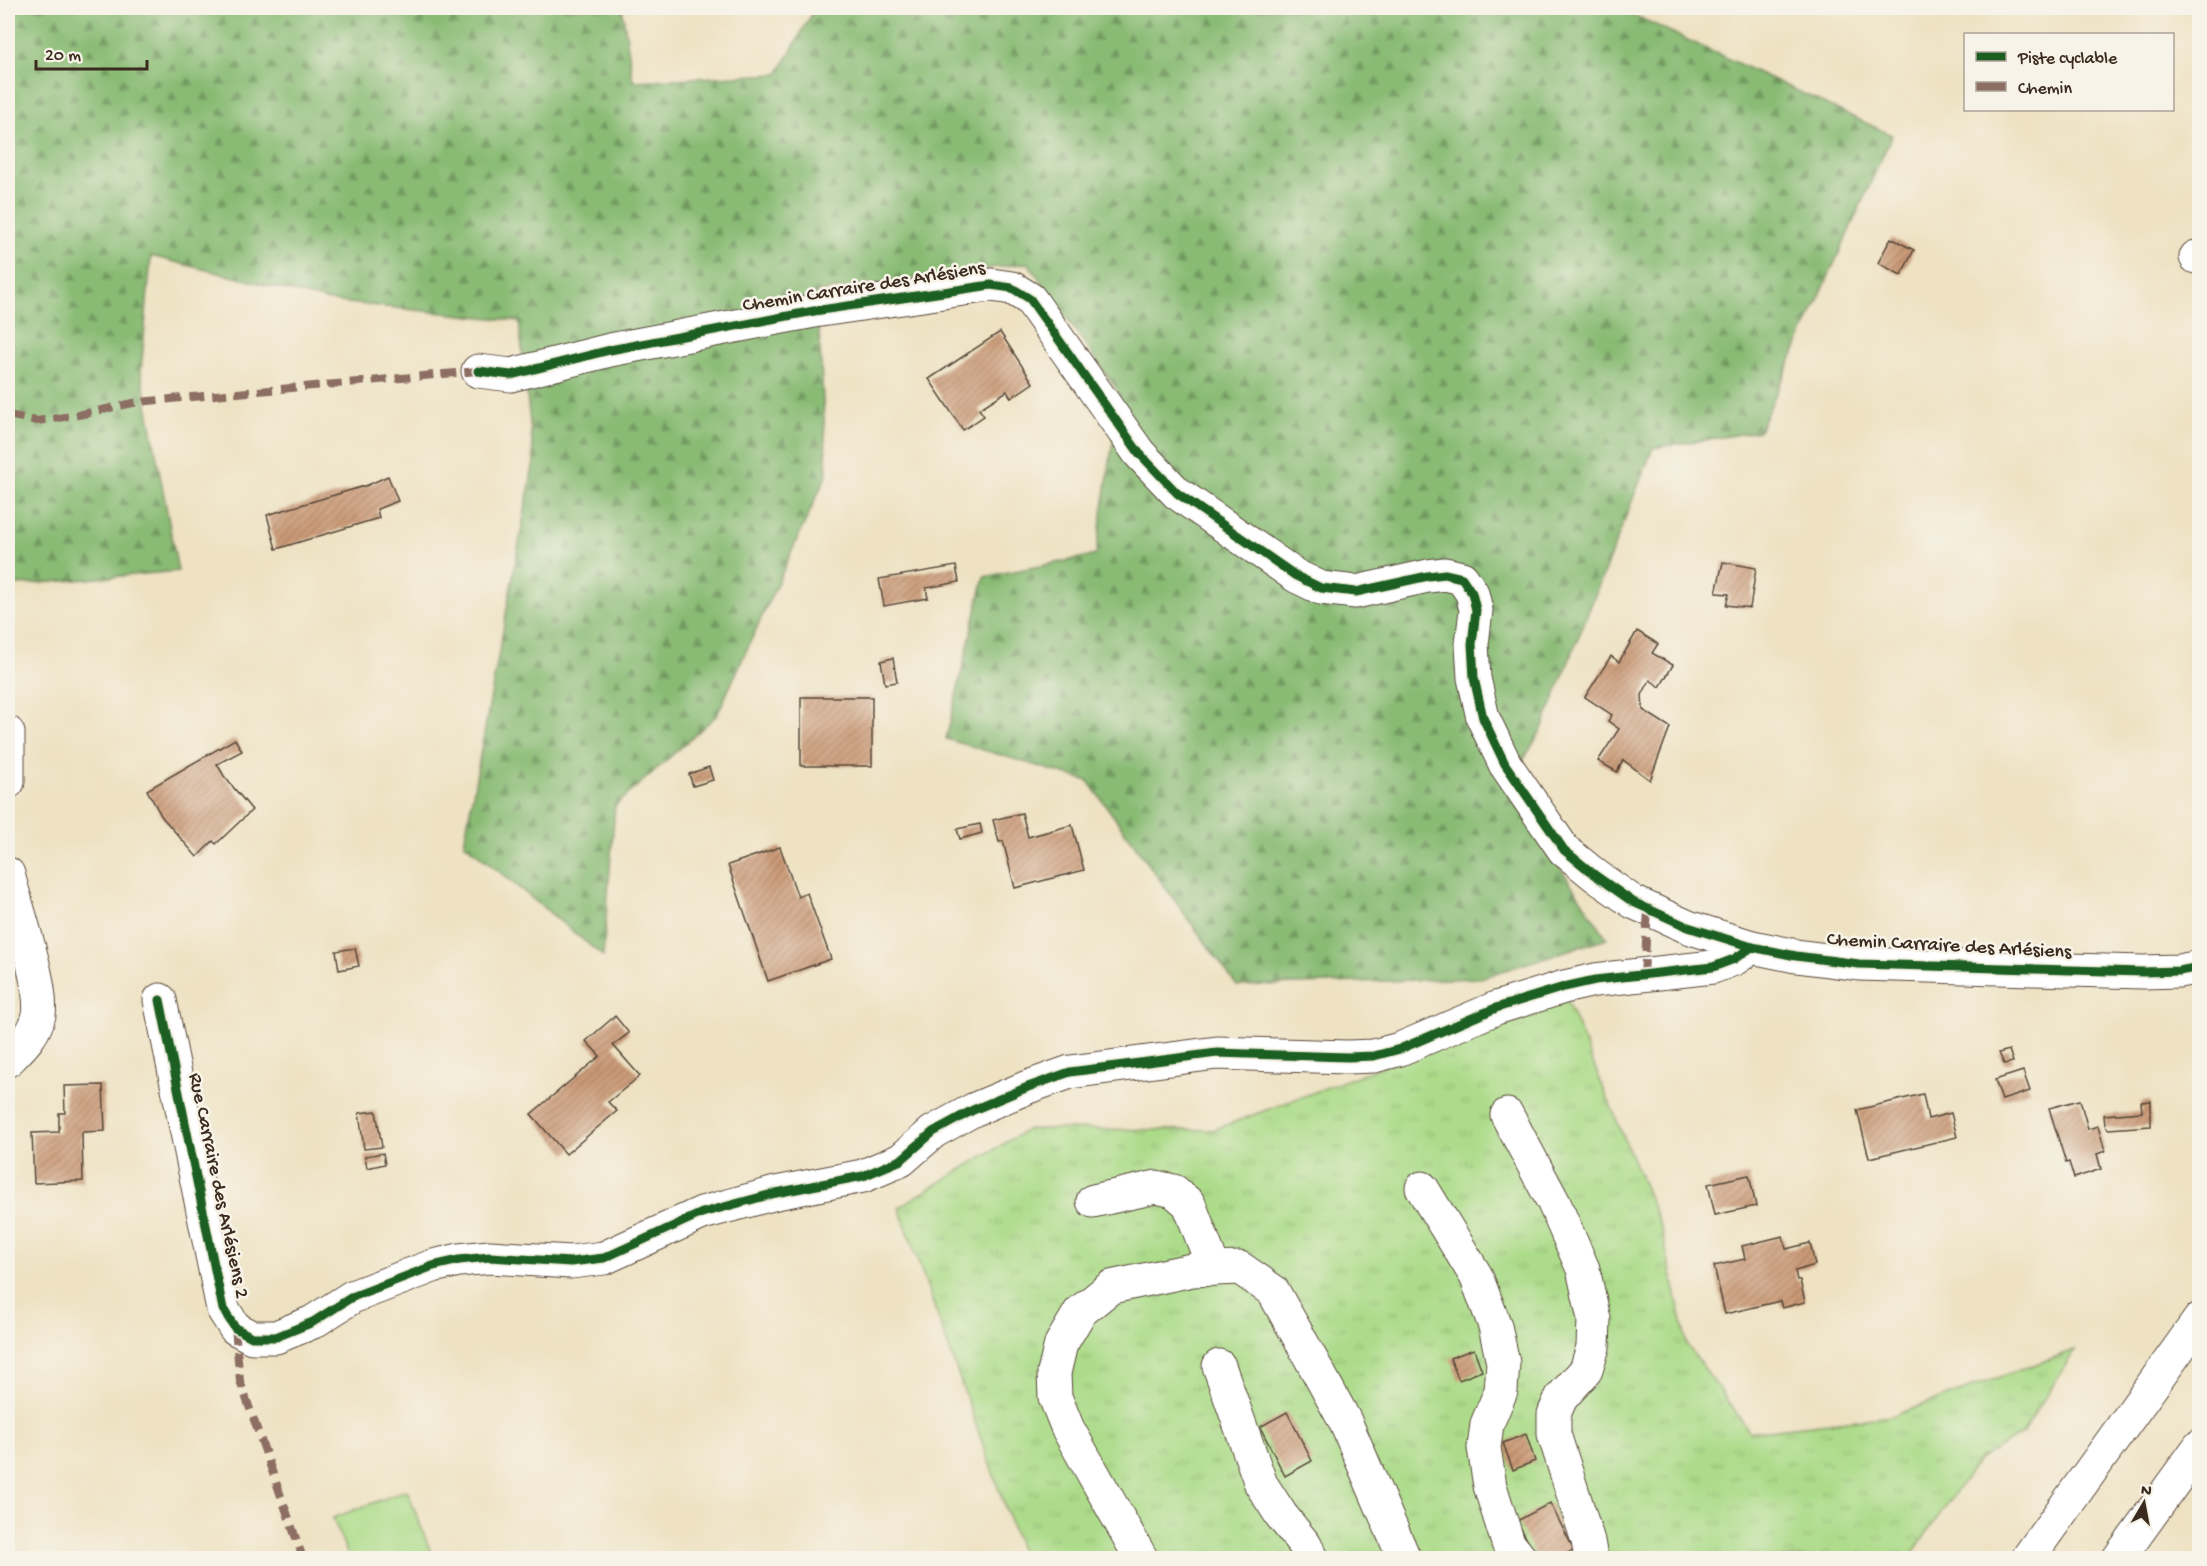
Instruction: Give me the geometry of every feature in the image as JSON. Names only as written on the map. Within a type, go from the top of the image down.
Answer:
[{"type":"main road","name":"Chemin Carraire des Arlésiens","points":[[478,371],[511,375],[610,350],[814,311],[991,285],[1012,288],[1030,298],[1139,453],[1177,493],[1296,576],[1321,588],[1356,592],[1428,576],[1445,574],[1462,578],[1472,593],[1476,610],[1472,644],[1474,678],[1483,717],[1505,764],[1564,850],[1633,902],[1688,927],[1752,947],[1796,956],[1859,964],[2143,972],[2199,967]]},
{"type":"main road","points":[[8,733],[8,782]]},
{"type":"main road","points":[[8,874],[37,984],[39,1015],[28,1039],[8,1060]]},
{"type":"main road","name":"Rue Carraire des Arlésiens 2","points":[[160,1000],[223,1309],[235,1328],[252,1337],[276,1337],[313,1322],[352,1298],[433,1266],[489,1257],[571,1262],[604,1258],[702,1213],[776,1193],[863,1176],[901,1160],[933,1132],[973,1110],[1070,1072],[1217,1053],[1374,1056],[1400,1049],[1496,1008],[1564,987],[1595,980],[1713,967],[1734,959],[1752,947]]},
{"type":"main road","points":[[1507,1114],[1554,1203],[1583,1269],[1594,1319],[1593,1347],[1586,1370],[1561,1398],[1554,1414],[1554,1434],[1591,1558]]},
{"type":"main road","points":[[1094,1201],[1155,1187],[1174,1191],[1189,1204],[1214,1269]]},
{"type":"main road","points":[[1422,1188],[1476,1276],[1495,1326],[1503,1363],[1501,1391],[1487,1424],[1484,1448],[1491,1486],[1508,1543],[1520,1558]]},
{"type":"main road","points":[[1141,1558],[1068,1428],[1055,1397],[1054,1373],[1061,1344],[1080,1312],[1111,1287],[1192,1270],[1240,1268],[1273,1291],[1345,1421],[1404,1558]]},
{"type":"main road","points":[[2028,1558],[2199,1319]]},
{"type":"main road","points":[[1219,1366],[1261,1484],[1312,1558]]},
{"type":"main road","points":[[2119,1558],[2199,1446]]},
{"type":"green space","points":[[8,8],[622,8],[633,81],[778,74],[815,8],[1619,8],[1892,135],[1759,431],[1653,448],[1543,727],[1507,788],[1607,938],[1480,978],[1237,986],[1088,781],[946,739],[984,577],[1096,555],[1120,394],[1028,263],[817,292],[827,474],[717,715],[615,806],[603,956],[464,843],[534,461],[519,321],[330,301],[151,256],[141,372],[178,571],[8,586]]},
{"type":"green space","points":[[1566,998],[1661,1227],[1687,1345],[1750,1432],[1892,1416],[2075,1350],[2022,1434],[1979,1459],[1909,1558],[1023,1558],[899,1207],[1028,1129],[1213,1130]]},
{"type":"green space","points":[[407,1490],[433,1558],[349,1558],[333,1518]]},
{"type":"building","points":[[1891,238],[1914,250],[1901,275],[1878,263]]},
{"type":"building","points":[[1000,332],[1033,383],[1011,398],[1007,391],[979,409],[984,416],[963,430],[929,379]]},
{"type":"building","points":[[388,476],[398,501],[377,509],[379,518],[276,549],[267,515],[368,485]]},
{"type":"building","points":[[1723,562],[1756,568],[1750,608],[1726,605],[1729,594],[1716,593]]},
{"type":"building","points":[[956,566],[959,582],[926,588],[928,598],[884,606],[879,579]]},
{"type":"building","points":[[1637,631],[1658,644],[1652,653],[1673,665],[1660,687],[1650,680],[1642,695],[1643,710],[1670,727],[1650,780],[1623,760],[1617,772],[1598,761],[1619,729],[1608,721],[1612,715],[1585,697],[1611,656],[1619,662]]},
{"type":"building","points":[[893,658],[897,682],[885,684],[881,661]]},
{"type":"building","points":[[801,697],[872,697],[872,766],[801,766]]},
{"type":"building","points":[[235,739],[242,751],[217,764],[252,810],[216,844],[213,841],[197,857],[162,817],[147,790]]},
{"type":"building","points":[[709,767],[713,780],[693,786],[689,774]]},
{"type":"building","points":[[1022,813],[1028,837],[1072,825],[1084,870],[1015,888],[1003,841],[999,842],[993,820]]},
{"type":"building","points":[[980,824],[982,833],[960,839],[957,829]]},
{"type":"building","points":[[780,847],[798,897],[807,893],[831,959],[768,981],[728,865]]},
{"type":"building","points":[[355,948],[359,966],[339,970],[336,951]]},
{"type":"building","points":[[615,1016],[629,1033],[613,1045],[640,1076],[608,1102],[617,1111],[566,1154],[531,1114],[600,1056],[586,1041]]},
{"type":"building","points":[[2009,1050],[2013,1062],[2004,1064],[1999,1053]]},
{"type":"building","points":[[2023,1071],[2030,1091],[2002,1100],[1995,1080]]},
{"type":"building","points":[[103,1085],[105,1131],[82,1132],[83,1181],[34,1183],[32,1133],[59,1132],[59,1113],[65,1113],[64,1086]]},
{"type":"building","points":[[1923,1094],[1928,1119],[1951,1113],[1957,1137],[1869,1158],[1857,1110]]},
{"type":"building","points":[[2080,1100],[2088,1129],[2098,1126],[2105,1151],[2097,1154],[2101,1169],[2074,1178],[2069,1162],[2066,1163],[2049,1108]]},
{"type":"building","points":[[2151,1101],[2151,1126],[2108,1129],[2105,1125],[2104,1115],[2142,1112],[2141,1102]]},
{"type":"building","points":[[376,1111],[382,1147],[364,1149],[359,1113]]},
{"type":"building","points":[[383,1153],[385,1164],[367,1168],[365,1156]]},
{"type":"building","points":[[1749,1175],[1756,1206],[1715,1215],[1708,1184]]},
{"type":"building","points":[[1783,1236],[1786,1249],[1810,1243],[1815,1265],[1795,1271],[1797,1280],[1800,1280],[1805,1302],[1782,1308],[1780,1301],[1725,1314],[1714,1266],[1745,1259],[1742,1246]]},
{"type":"building","points":[[1474,1349],[1482,1371],[1459,1380],[1450,1358]]},
{"type":"building","points":[[1287,1412],[1312,1461],[1285,1476],[1260,1427]]},
{"type":"building","points":[[1526,1434],[1535,1461],[1513,1470],[1503,1443]]},
{"type":"building","points":[[1550,1503],[1574,1550],[1558,1558],[1537,1558],[1517,1521]]},
{"type":"marked path","points":[[8,415],[37,421],[138,402],[478,371]]},
{"type":"marked path","points":[[1644,975],[1648,909]]},
{"type":"marked path","points":[[235,1328],[240,1381],[303,1558]]},
{"type":"cycle path","points":[[478,371],[511,375],[610,350],[814,311],[991,285],[1012,288],[1030,299],[1139,453],[1177,493],[1296,576],[1321,588],[1356,592],[1428,576],[1445,574],[1462,578],[1472,593],[1476,610],[1472,644],[1474,678],[1483,718],[1505,764],[1564,850],[1633,902],[1688,927],[1752,947],[1796,956],[1859,964],[2143,972],[2179,971],[2200,967]]},
{"type":"cycle path","points":[[160,1000],[223,1309],[235,1328],[252,1337],[276,1337],[313,1322],[352,1297],[433,1266],[459,1260],[490,1257],[571,1262],[604,1258],[702,1213],[776,1193],[863,1176],[901,1160],[933,1132],[973,1110],[1070,1072],[1217,1053],[1374,1056],[1400,1049],[1496,1008],[1564,987],[1595,980],[1713,967],[1734,959],[1752,947]]}]
